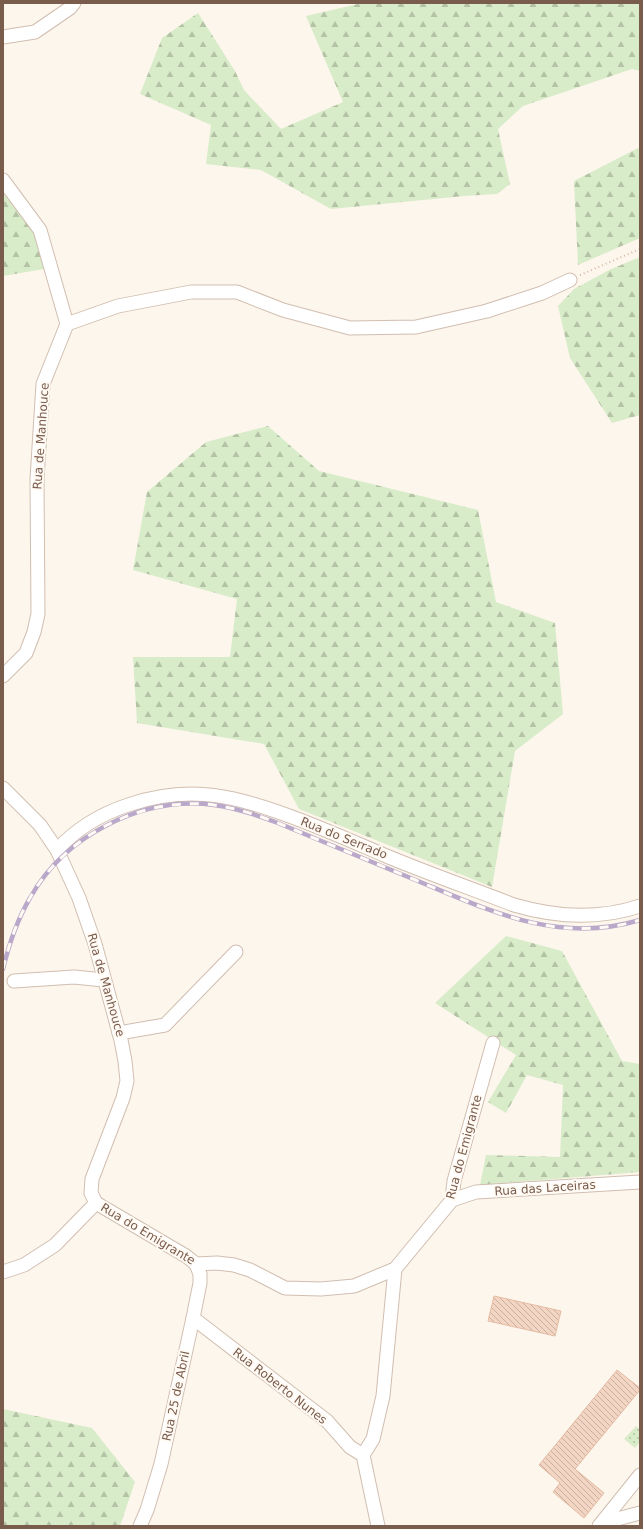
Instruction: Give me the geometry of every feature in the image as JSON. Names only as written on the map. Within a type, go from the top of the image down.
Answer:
[{"type":"street","points":[[3,37],[35,32],[70,8],[74,3]]},
{"type":"street","points":[[3,180],[40,230],[67,324],[118,306],[191,292],[237,292],[283,310],[350,328],[416,327],[487,311],[542,293],[570,280]]},
{"type":"street","name":"Rua de Manhouce","points":[[3,676],[26,652],[34,632],[38,614],[37,479],[43,384],[67,324]]},
{"type":"street","name":"Rua de Manhouce","points":[[3,788],[40,825],[57,850],[79,898],[95,944],[119,1033],[125,1061],[127,1081],[123,1098],[92,1179],[92,1193],[96,1203]]},
{"type":"street","name":"Rua do Serrado","points":[[57,850],[74,833],[87,824],[118,808],[157,797],[182,794],[204,794],[238,799],[271,809],[403,863],[531,910],[548,913],[582,915],[617,912],[640,906]]},
{"type":"street","points":[[119,1033],[165,1025],[236,952]]},
{"type":"street","points":[[14,981],[74,977],[104,980]]},
{"type":"street","name":"Rua do Emigrante","points":[[96,1203],[186,1256],[196,1264],[217,1263],[234,1265],[250,1270],[285,1288],[321,1289],[354,1286],[395,1270],[452,1200],[454,1181],[493,1043]]},
{"type":"street","name":"Rua das Laceiras","points":[[452,1200],[476,1192],[640,1182]]},
{"type":"street","points":[[3,1272],[24,1265],[55,1245],[96,1203]]},
{"type":"street","name":"Rua 25 de Abril","points":[[140,1526],[147,1510],[161,1464],[193,1318],[200,1283],[200,1274],[196,1264]]},
{"type":"street","points":[[378,1526],[363,1455],[373,1439],[383,1396],[395,1270]]},
{"type":"street","name":"Rua Roberto Nunes","points":[[193,1318],[327,1421],[350,1447],[363,1455]]},
{"type":"street","points":[[600,1524],[640,1475]]},
{"type":"street","points":[[600,1524],[640,1513]]},
{"type":"path","points":[[570,280],[640,249]]},
{"type":"green space","points":[[362,3],[640,3],[640,71],[632,69],[523,106],[498,129],[510,184],[497,194],[331,209],[261,170],[206,164],[211,125],[140,94],[162,38],[198,13],[235,71],[244,90],[281,129],[343,102],[306,16]]},
{"type":"green space","points":[[640,147],[640,238],[578,265],[574,181]]},
{"type":"green space","points":[[3,193],[13,202],[35,231],[44,269],[3,276]]},
{"type":"green space","points":[[640,257],[640,415],[612,423],[570,358],[558,306],[574,289],[609,270]]},
{"type":"green space","points":[[268,426],[319,471],[478,510],[496,602],[555,623],[563,714],[515,751],[492,887],[299,809],[264,744],[137,723],[133,657],[230,657],[237,599],[133,570],[147,492],[206,442]]},
{"type":"green space","points":[[506,936],[562,951],[622,1061],[640,1064],[640,1172],[480,1185],[486,1155],[560,1157],[563,1085],[527,1075],[506,1113],[488,1102],[516,1055],[435,1003]]},
{"type":"green space","points":[[3,1409],[92,1428],[135,1482],[120,1526],[3,1526]]},
{"type":"green space","points":[[636,1426],[640,1429],[640,1442],[635,1448],[624,1439]]},
{"type":"building","points":[[494,1296],[561,1311],[555,1336],[488,1321]]},
{"type":"building","points":[[617,1370],[640,1388],[640,1390],[575,1469],[604,1493],[584,1518],[553,1492],[560,1483],[539,1465]]},
{"type":"railway","points":[[3,969],[14,932],[25,906],[45,876],[63,856],[108,824],[133,814],[160,807],[187,804],[222,806],[262,817],[468,902],[524,920],[551,926],[580,928],[609,927],[640,920]]}]
